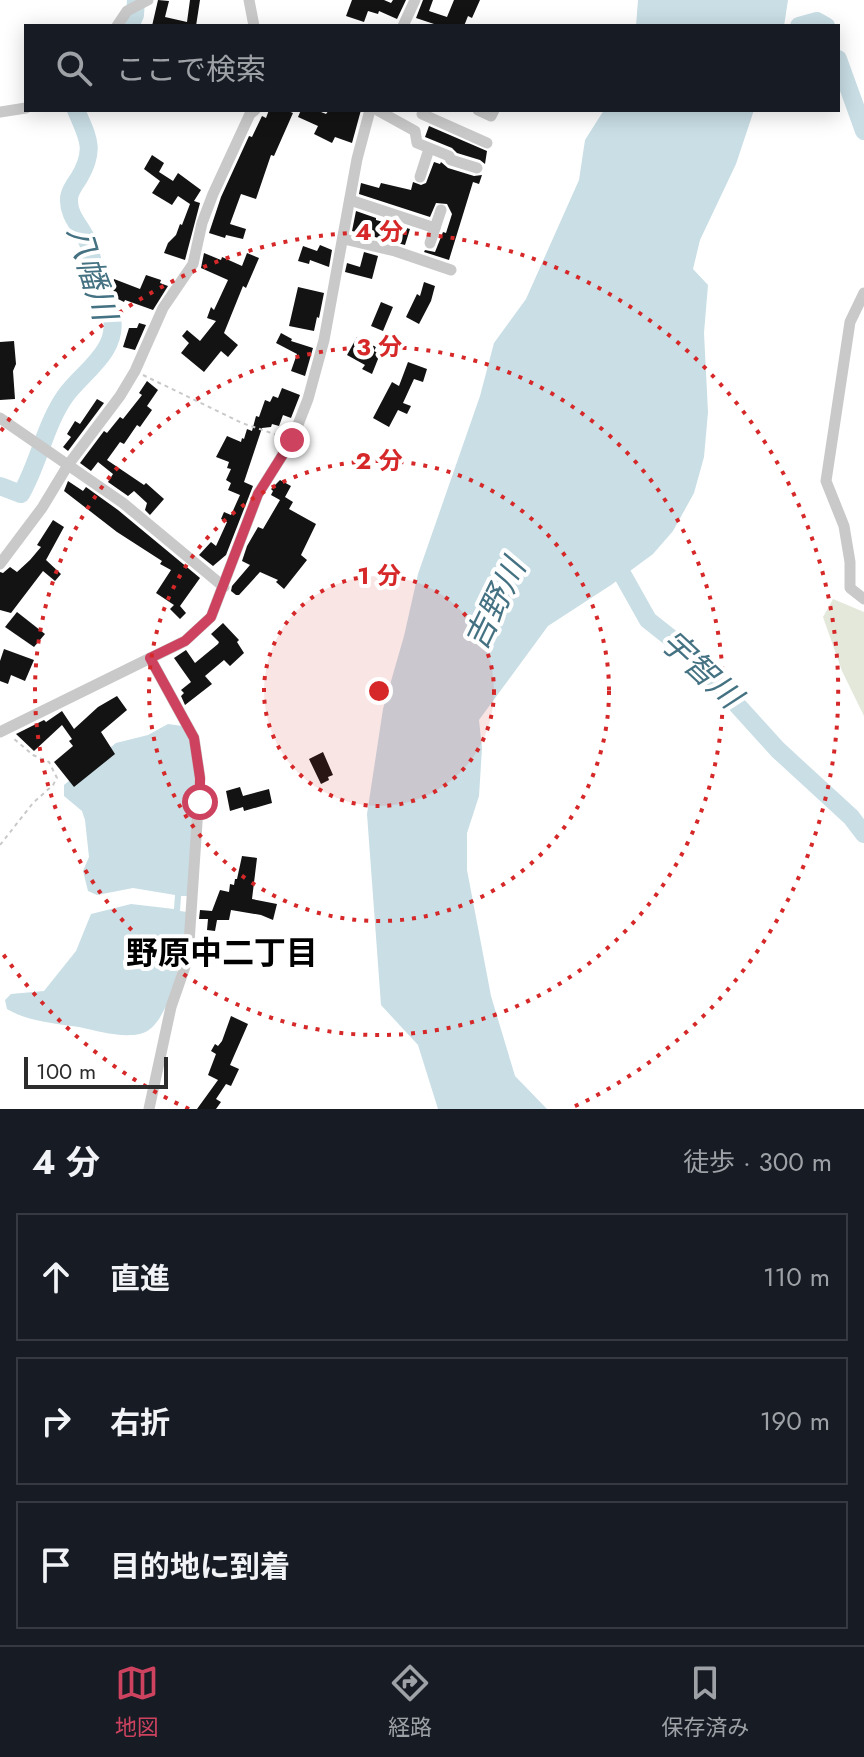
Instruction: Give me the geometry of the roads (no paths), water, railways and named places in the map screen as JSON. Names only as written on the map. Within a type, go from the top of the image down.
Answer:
[{"type":"street","points":[[249,0],[254,24]]},
{"type":"street","points":[[404,24],[415,0]]},
{"type":"street","points":[[118,24],[127,11],[146,1]]},
{"type":"street","points":[[0,112],[24,108]]},
{"type":"street","points":[[0,564],[135,371],[163,308],[193,264],[202,223],[213,194],[252,112]]},
{"type":"street","points":[[3,730],[185,641],[211,617],[258,494],[292,440],[308,399],[370,112]]},
{"type":"street","points":[[381,112],[415,131]]},
{"type":"street","points":[[477,168],[451,160],[449,156],[417,143],[415,131],[423,112],[487,143]]},
{"type":"street","points":[[420,177],[429,149]]},
{"type":"street","points":[[350,200],[435,228]]},
{"type":"street","points":[[430,243],[441,210]]},
{"type":"street","points":[[344,239],[395,251],[451,270]]},
{"type":"street","points":[[864,293],[850,322],[826,481],[844,526],[850,562],[850,588],[864,599]]},
{"type":"street","points":[[0,418],[123,503],[224,587]]},
{"type":"street","points":[[149,1109],[171,1007],[188,958],[200,778],[194,738],[150,658]]},
{"type":"water","points":[[638,0],[788,0],[784,24],[636,24]]},
{"type":"water","name":"吉野川","points":[[603,112],[753,112],[736,164],[700,240],[693,269],[708,285],[704,333],[708,412],[704,457],[694,493],[673,531],[653,554],[548,626],[479,720],[482,748],[479,796],[467,833],[467,870],[491,996],[515,1076],[547,1109],[438,1109],[418,1045],[381,1005],[367,814],[383,709],[418,574],[480,396],[494,343],[526,299],[579,180],[585,140]]},
{"type":"water","points":[[168,724],[182,726],[189,740],[195,808],[188,896],[181,896],[180,911],[187,912],[183,941],[175,980],[161,1016],[151,1028],[140,1034],[125,1035],[42,1021],[7,1009],[5,1000],[11,994],[44,991],[76,951],[91,914],[131,904],[174,909],[175,895],[133,888],[97,895],[88,891],[83,871],[89,857],[85,820],[82,811],[64,796],[64,785],[116,743],[148,735]]},
{"type":"waterway","name":"八幡川","points":[[131,24],[136,0]]},
{"type":"waterway","points":[[806,24],[817,21],[822,24]]},
{"type":"waterway","points":[[840,65],[864,131]]},
{"type":"waterway","name":"八幡川","points":[[0,486],[21,494],[59,406],[110,341],[112,319],[96,280],[88,243],[69,205],[70,194],[89,151],[87,136],[77,112]]},
{"type":"waterway","name":"宇智川","points":[[612,556],[648,620],[691,654],[778,750],[851,817],[864,834]]},
{"type":"district","name":"野原中二丁目","points":[[222,953]]}]
